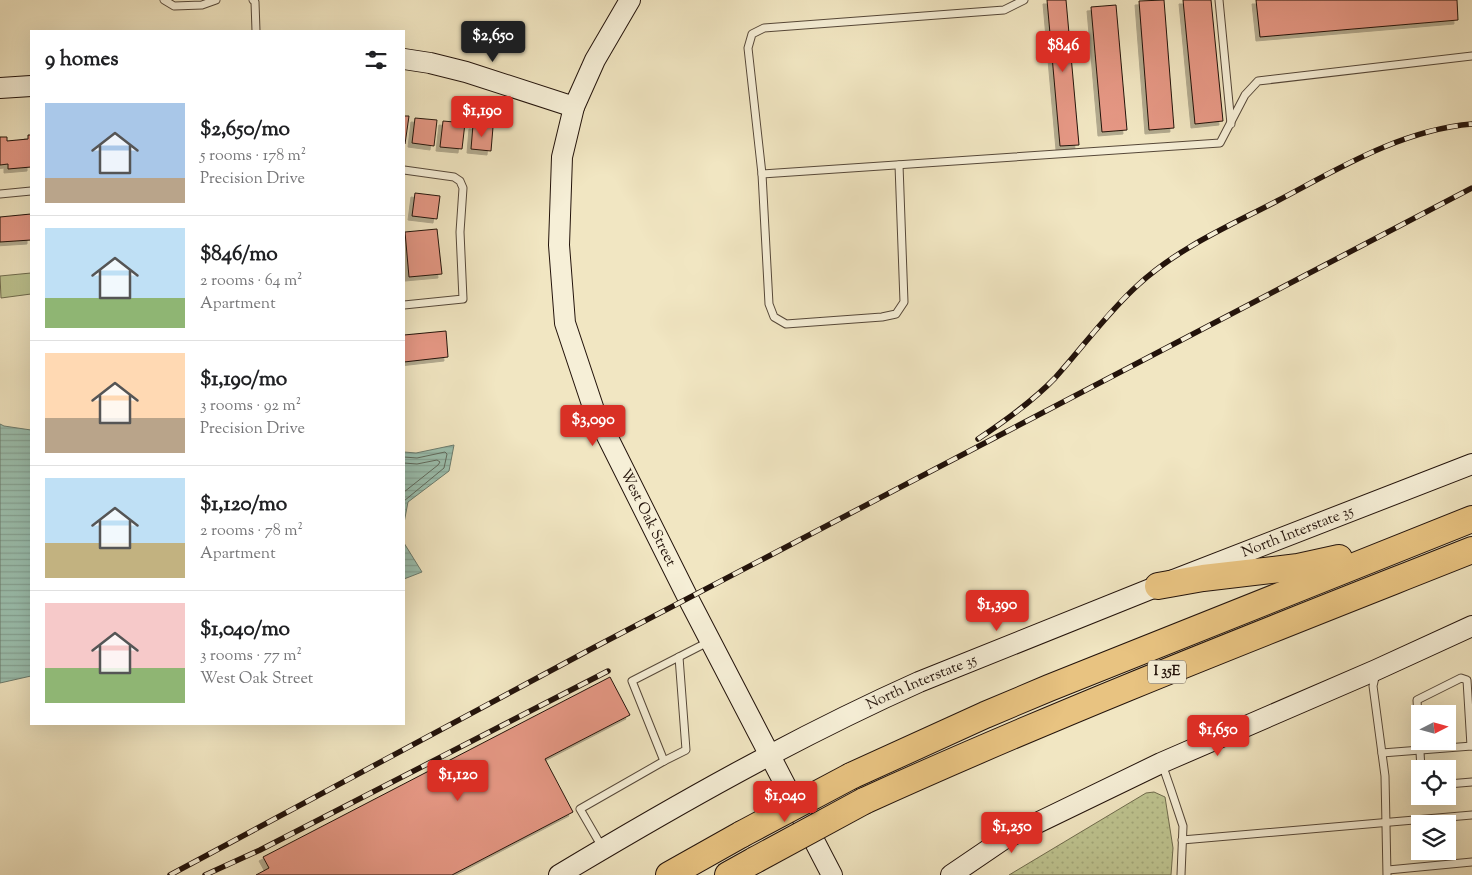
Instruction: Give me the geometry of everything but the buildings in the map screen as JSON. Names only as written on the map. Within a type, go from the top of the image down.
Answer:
[{"type":"highway","points":[[669,875],[851,776],[960,726],[1049,688],[1472,519]]},
{"type":"highway","points":[[1158,586],[1203,578],[1298,567],[1329,561],[1439,532]]},
{"type":"highway","name":"I 35E","points":[[728,875],[864,801],[965,756],[1078,708],[1472,550]]},
{"type":"main road","name":"West Oak Street","points":[[630,0],[595,60],[574,107],[562,157],[559,245],[565,323],[594,410],[710,640],[832,875]]},
{"type":"main road","points":[[405,59],[466,72],[574,107]]},
{"type":"main road","points":[[0,88],[30,86]]},
{"type":"main road","name":"North Interstate 35","points":[[559,875],[702,791],[825,726],[911,685],[1158,586],[1472,464]]},
{"type":"main road","points":[[951,875],[1004,839],[1161,762],[1376,670],[1472,626]]},
{"type":"lane","points":[[164,0],[174,6],[202,5],[216,0]]},
{"type":"lane","points":[[899,165],[904,302],[896,314],[882,317],[786,324],[774,317],[770,304],[762,174],[748,48],[752,34],[764,28],[1004,10],[1024,0]]},
{"type":"lane","points":[[1219,0],[1231,124]]},
{"type":"lane","points":[[256,1],[256,30]]},
{"type":"lane","points":[[762,174],[1220,143],[1245,95],[1258,82],[1472,56]]},
{"type":"lane","points":[[405,170],[454,177],[460,181],[463,188],[460,232],[463,300],[405,305]]},
{"type":"lane","points":[[0,194],[30,191]]},
{"type":"lane","points":[[664,760],[632,681],[710,640]]},
{"type":"lane","points":[[603,848],[580,809],[664,760],[686,750],[679,657]]},
{"type":"lane","points":[[1376,670],[1373,686],[1385,776],[1387,872],[1472,862]]},
{"type":"lane","points":[[1417,705],[1417,700],[1461,678],[1467,680],[1472,746],[1456,747]]},
{"type":"lane","points":[[1382,753],[1420,750],[1421,760]]},
{"type":"lane","points":[[1161,762],[1183,826],[1181,875]]},
{"type":"lane","points":[[1456,783],[1472,782]]},
{"type":"lane","points":[[1182,840],[1472,815]]},
{"type":"green space","points":[[30,273],[30,294],[1,298],[0,276]]},
{"type":"green space","points":[[1154,792],[1165,797],[1173,848],[1171,875],[1009,875],[1146,793]]},
{"type":"water","points":[[0,424],[30,430],[30,676],[0,683]]},
{"type":"water","points":[[454,445],[449,471],[408,502],[405,518],[405,452],[416,453]]},
{"type":"water","points":[[405,545],[422,572],[405,579]]},
{"type":"railway","points":[[978,439],[1037,395],[1055,378],[1105,319],[1138,285],[1153,272],[1187,249],[1222,229],[1371,153],[1420,134],[1472,124]]},
{"type":"railway","points":[[170,875],[593,648],[1472,188]]},
{"type":"railway","points":[[205,875],[260,850],[608,671]]}]
